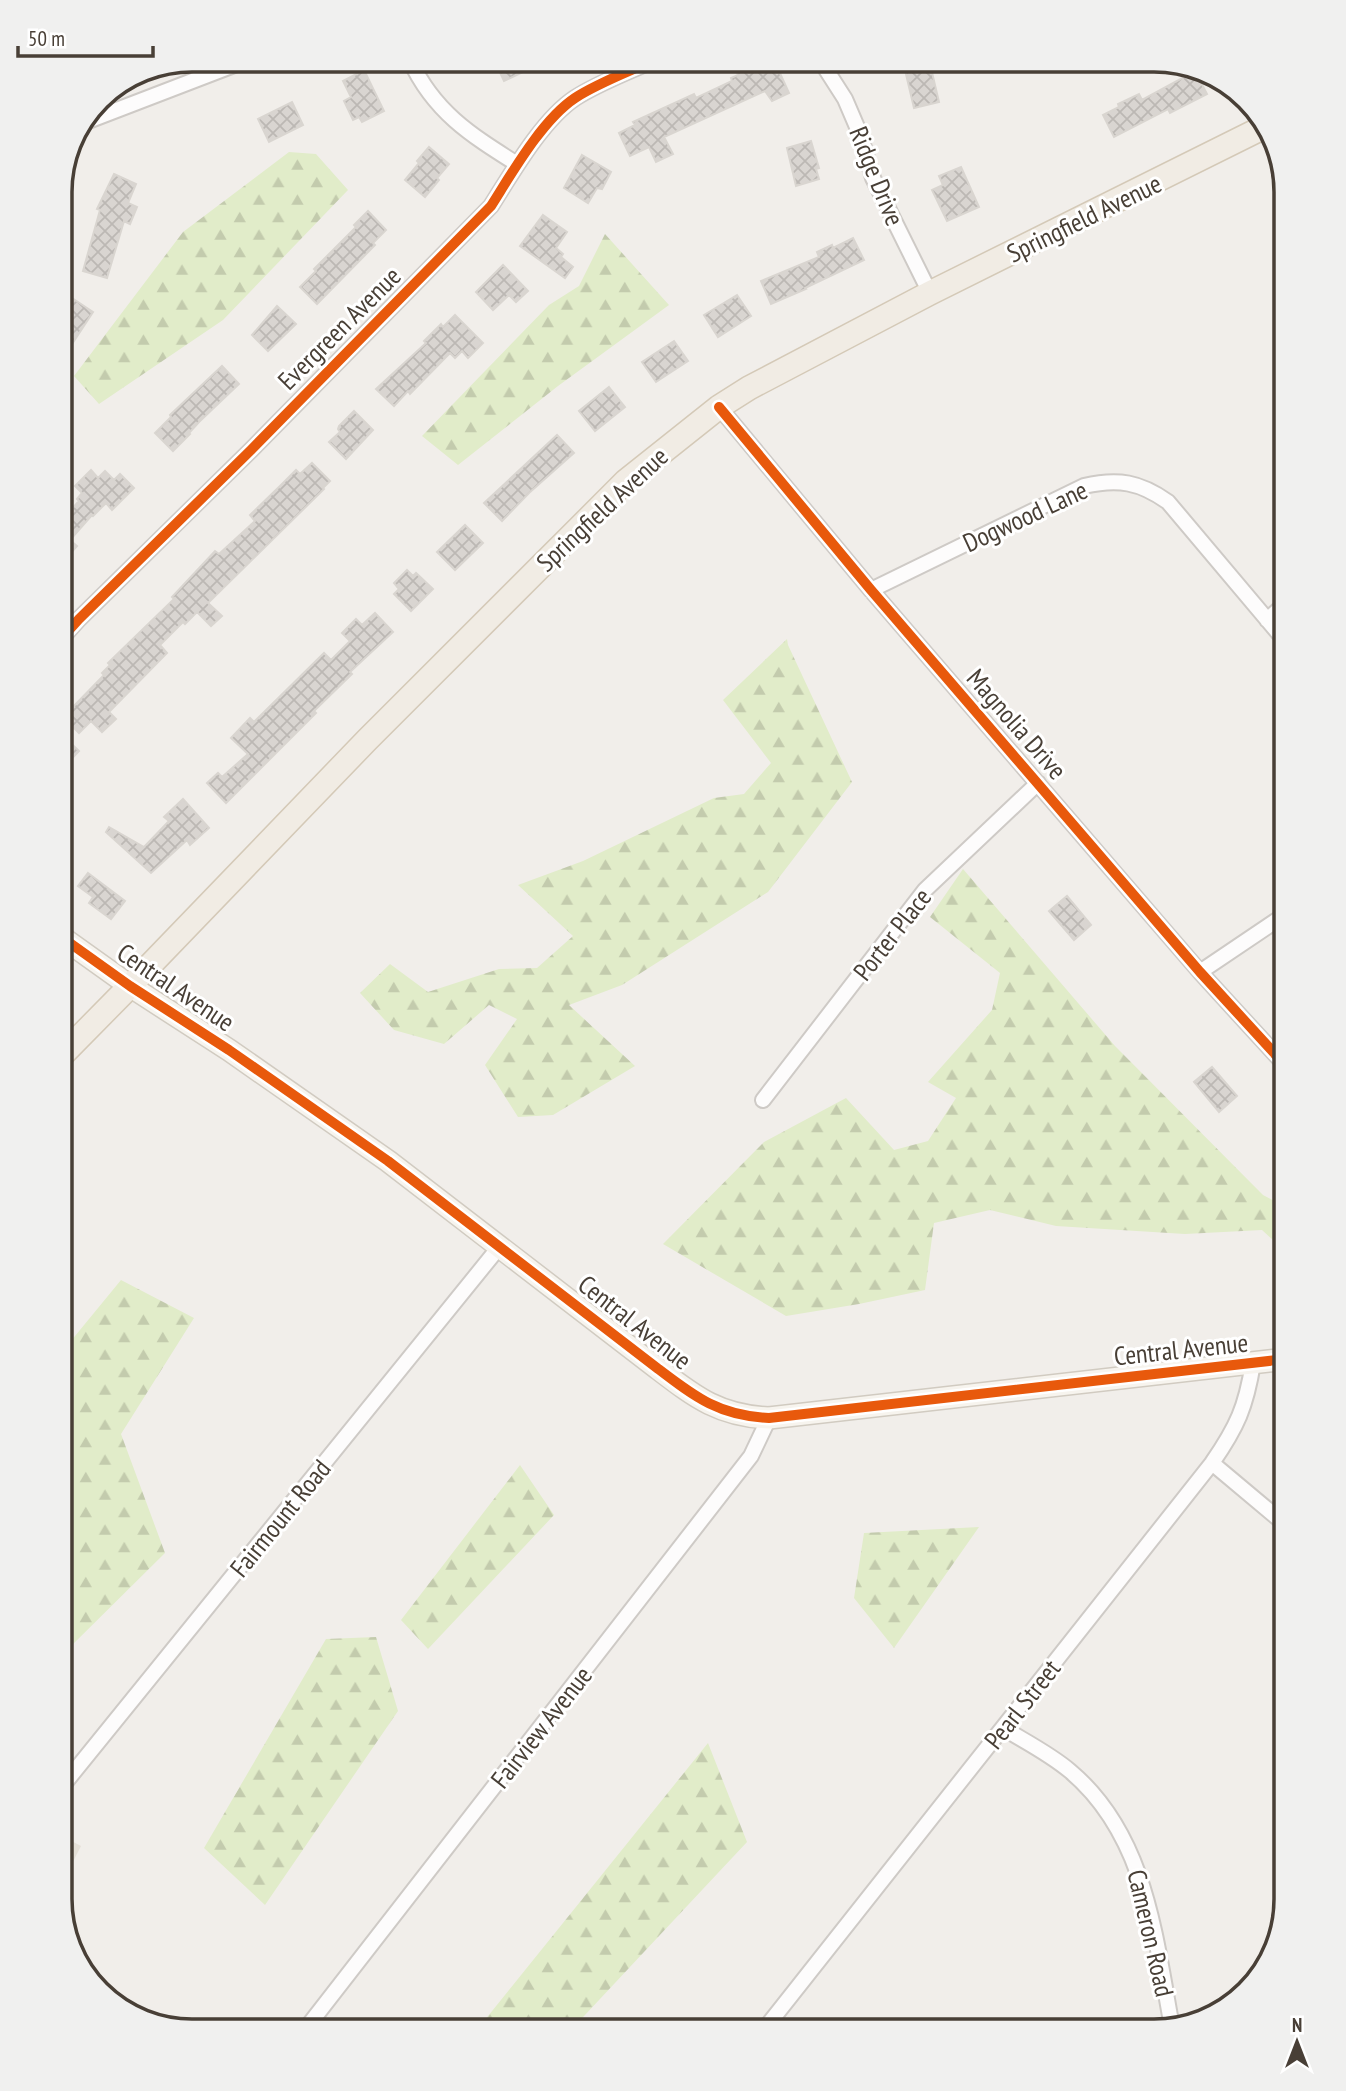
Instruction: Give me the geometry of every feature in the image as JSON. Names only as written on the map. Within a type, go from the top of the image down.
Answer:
[{"type":"main road","name":"Springfield Avenue","points":[[72,1044],[367,740],[626,481],[719,407],[749,388],[930,293],[1257,130]]},
{"type":"street","points":[[99,117],[216,72]]},
{"type":"street","points":[[417,72],[426,88],[455,122],[517,163]]},
{"type":"street","name":"Evergreen Avenue","points":[[72,626],[251,450],[491,206],[517,163],[558,112],[576,98],[629,72]]},
{"type":"street","name":"Ridge Drive","points":[[828,72],[845,99],[860,134],[873,178],[930,293]]},
{"type":"street","name":"Magnolia Drive","points":[[719,407],[871,590],[1200,972],[1274,1053]]},
{"type":"street","name":"Dogwood Lane","points":[[871,590],[1084,486],[1119,482],[1137,485],[1168,502],[1274,628]]},
{"type":"street","points":[[1267,620],[1274,614]]},
{"type":"street","name":"Porter Place","points":[[764,1100],[925,890],[1038,783]]},
{"type":"street","points":[[1200,972],[1274,923]]},
{"type":"street","name":"Central Avenue","points":[[72,945],[376,1153],[698,1399],[734,1414],[769,1418],[1274,1360]]},
{"type":"street","name":"Fairmount Road","points":[[72,1774],[500,1246]]},
{"type":"street","name":"Pearl Street","points":[[773,2019],[1212,1463],[1241,1417],[1253,1363]]},
{"type":"street","name":"Fairview Avenue","points":[[313,2019],[751,1456],[769,1418]]},
{"type":"street","points":[[1212,1463],[1274,1515]]},
{"type":"street","name":"Cameron Road","points":[[1003,1728],[1054,1758],[1072,1773],[1103,1805],[1116,1823],[1146,1893],[1170,2018]]},
{"type":"shaded area","points":[[72,1841],[81,1846],[72,1864]]},
{"type":"green space","points":[[289,152],[316,154],[348,190],[223,320],[99,404],[74,376],[183,232]]},
{"type":"green space","points":[[605,234],[669,305],[558,386],[458,465],[422,436],[549,305],[579,286]]},
{"type":"green space","points":[[787,639],[852,782],[768,892],[622,985],[569,1005],[635,1066],[553,1115],[518,1117],[485,1065],[517,1019],[489,1005],[444,1044],[394,1030],[360,993],[390,964],[428,992],[499,969],[537,968],[573,936],[518,885],[583,861],[714,798],[744,794],[771,763],[723,700]]},
{"type":"green space","points":[[963,869],[1115,1046],[1263,1195],[1274,1201],[1274,1241],[1262,1230],[1185,1234],[1056,1226],[990,1210],[934,1223],[925,1290],[786,1316],[663,1244],[764,1142],[846,1098],[894,1150],[928,1141],[956,1098],[928,1082],[992,1010],[1000,973],[930,917]]},
{"type":"green space","points":[[121,1280],[194,1318],[121,1434],[165,1553],[72,1645],[72,1340]]},
{"type":"green space","points":[[520,1465],[554,1515],[428,1649],[401,1620]]},
{"type":"green space","points":[[979,1527],[894,1648],[854,1598],[864,1533]]},
{"type":"green space","points":[[376,1637],[398,1711],[265,1905],[204,1848],[326,1639]]},
{"type":"green space","points":[[708,1743],[747,1842],[581,2019],[486,2019]]},
{"type":"building","points":[[365,72],[384,111],[362,122],[359,117],[353,120],[344,101],[351,97],[343,81]]},
{"type":"building","points":[[500,72],[523,72],[504,81]]},
{"type":"building","points":[[737,72],[779,72],[789,93],[772,101],[765,91],[664,137],[673,154],[656,162],[649,147],[630,156],[619,133],[635,125],[633,122],[694,94],[696,98],[732,81],[731,78],[738,75]]},
{"type":"building","points":[[905,72],[932,72],[939,102],[914,108]]},
{"type":"building","points":[[1186,76],[1200,81],[1207,94],[1170,113],[1168,109],[1114,137],[1103,115],[1139,94],[1142,100]]},
{"type":"building","points":[[292,102],[303,125],[269,142],[258,119]]},
{"type":"building","points":[[811,141],[819,168],[816,169],[819,179],[796,186],[787,148]]},
{"type":"building","points":[[429,147],[449,164],[425,197],[405,180]]},
{"type":"building","points":[[582,155],[611,172],[602,189],[597,188],[588,203],[564,188]]},
{"type":"building","points":[[961,167],[979,207],[947,221],[932,190],[943,185],[939,176]]},
{"type":"building","points":[[114,174],[136,184],[128,203],[137,207],[130,224],[124,221],[107,278],[83,271],[100,210],[97,209]]},
{"type":"building","points":[[368,211],[386,230],[373,243],[375,245],[317,304],[300,287]]},
{"type":"building","points":[[543,215],[567,232],[556,248],[563,254],[561,257],[573,267],[565,278],[520,246]]},
{"type":"building","points":[[853,238],[864,260],[771,304],[761,281],[819,257],[817,252]]},
{"type":"building","points":[[503,265],[528,291],[516,302],[509,295],[493,310],[476,292]]},
{"type":"building","points":[[737,295],[751,316],[718,337],[704,315]]},
{"type":"building","points":[[72,298],[93,312],[72,344]]},
{"type":"building","points":[[277,306],[296,324],[268,351],[252,335]]},
{"type":"building","points":[[455,315],[483,343],[468,358],[462,351],[455,358],[450,353],[410,394],[408,391],[394,406],[376,389],[426,343],[424,341],[441,324],[443,327]]},
{"type":"building","points":[[674,341],[688,361],[656,382],[642,362]]},
{"type":"building","points":[[222,366],[239,384],[173,451],[155,433],[170,415]]},
{"type":"building","points":[[609,387],[625,407],[595,431],[579,411]]},
{"type":"building","points":[[354,411],[373,430],[346,459],[329,442],[340,432],[339,426]]},
{"type":"building","points":[[557,435],[574,453],[502,521],[484,503]]},
{"type":"building","points":[[312,463],[330,481],[208,603],[222,616],[211,626],[197,612],[185,624],[183,622],[160,645],[167,653],[109,712],[116,719],[102,732],[91,721],[79,733],[72,726],[72,708],[104,675],[102,673],[110,665],[108,663],[174,599],[172,597],[215,551],[219,554],[255,521],[250,515],[296,470],[300,474]]},
{"type":"building","points":[[91,470],[98,478],[105,471],[114,480],[120,474],[134,488],[112,510],[106,503],[72,538],[72,509],[82,493],[75,486]]},
{"type":"building","points":[[465,525],[483,543],[455,570],[437,552]]},
{"type":"building","points":[[407,570],[413,576],[416,573],[433,589],[411,611],[394,594],[399,589],[394,583]]},
{"type":"building","points":[[375,613],[393,632],[350,672],[352,674],[314,711],[316,713],[226,803],[207,783],[218,773],[222,777],[248,754],[231,738],[250,718],[254,722],[324,653],[331,660],[350,641],[342,633],[356,619],[362,625]]},
{"type":"building","points":[[72,744],[79,751],[72,758]]},
{"type":"building","points":[[183,799],[209,828],[190,845],[187,840],[151,873],[106,832],[109,827],[144,847],[169,821],[164,817]]},
{"type":"building","points":[[88,873],[125,901],[111,919],[89,903],[93,897],[78,886]]},
{"type":"building","points":[[1067,896],[1091,925],[1074,940],[1049,911]]},
{"type":"building","points":[[1212,1067],[1237,1096],[1219,1112],[1194,1082]]},
{"type":"cycle path","points":[[72,627],[251,450],[491,206],[539,133],[563,108],[593,87],[627,72]]},
{"type":"cycle path","points":[[719,407],[871,590],[1200,972],[1274,1053]]},
{"type":"cycle path","points":[[72,945],[388,1161],[671,1378],[696,1396],[722,1409],[769,1418],[1274,1360]]}]
